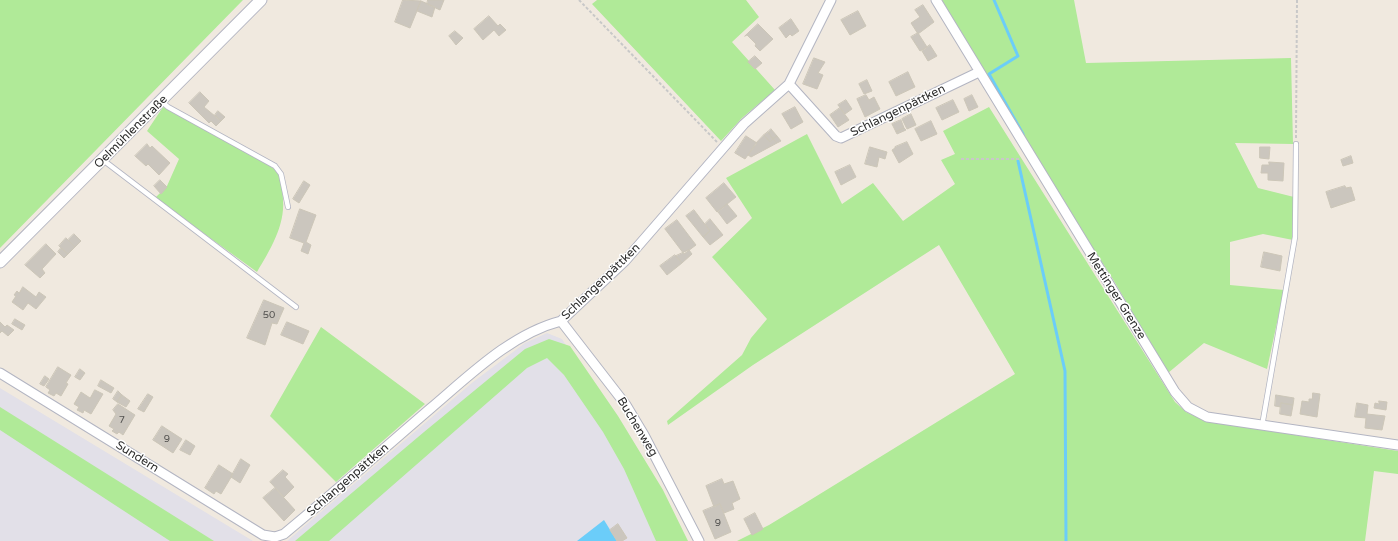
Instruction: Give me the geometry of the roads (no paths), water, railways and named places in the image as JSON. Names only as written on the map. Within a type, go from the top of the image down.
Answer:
[{"type":"street","name":"Oelmühlenstraße","points":[[0,262],[261,0]]},
{"type":"street","name":"Schlangenpättken","points":[[275,537],[284,534],[327,500],[478,368],[521,337],[550,324],[561,321],[625,261],[744,124],[789,84],[831,0]]},
{"type":"street","name":"Mettinger Grenze","points":[[936,0],[1175,392],[1188,407],[1207,416],[1262,426],[1398,446]]},
{"type":"street","name":"Schlangenpättken","points":[[789,84],[836,136],[841,138],[979,72]]},
{"type":"street","name":"Buchenweg","points":[[561,321],[626,404],[644,435],[699,541]]},
{"type":"street","name":"Sundern","points":[[0,373],[263,535],[275,537]]},
{"type":"lane","points":[[161,101],[168,107],[275,166],[281,174],[288,207]]},
{"type":"lane","points":[[1262,426],[1295,236],[1296,144]]},
{"type":"lane","points":[[103,160],[296,307]]},
{"type":"water","points":[[604,520],[617,541],[577,541]]},
{"type":"waterway","points":[[994,0],[1018,56],[989,74],[1023,134]]},
{"type":"waterway","points":[[1018,161],[1065,371],[1066,541]]}]
